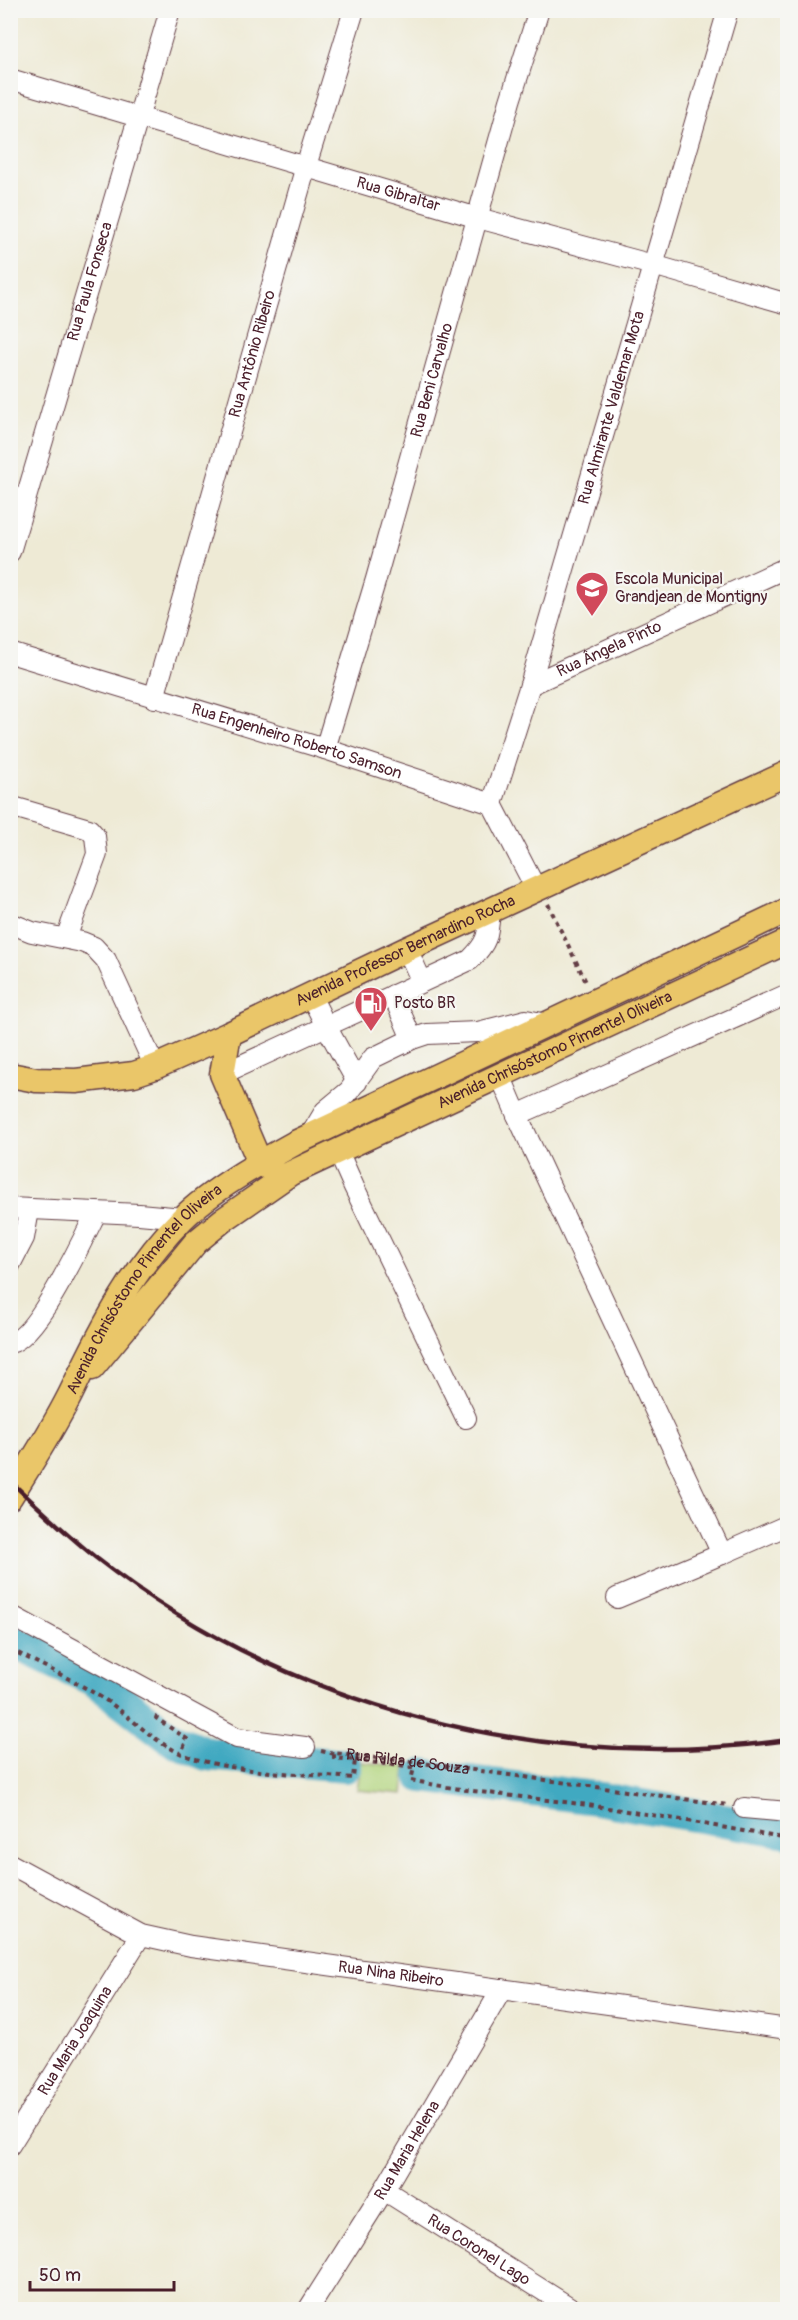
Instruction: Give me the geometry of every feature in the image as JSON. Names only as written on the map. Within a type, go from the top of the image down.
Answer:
[{"type":"main road","name":"Avenida Professor Bernardino Rocha","points":[[10,1075],[36,1080],[76,1081],[134,1074],[155,1067],[788,773]]},
{"type":"main road","name":"Avenida Chrisóstomo Pimentel Oliveira","points":[[74,1387],[93,1344],[147,1258],[183,1218],[260,1163],[310,1136],[788,910]]},
{"type":"main road","name":"Avenida Chrisóstomo Pimentel Oliveira","points":[[74,1387],[107,1352],[196,1242],[223,1220],[291,1173],[788,941]]},
{"type":"main road","points":[[229,1034],[222,1074],[260,1163],[274,1171],[291,1173]]},
{"type":"main road","points":[[181,1055],[195,1059],[222,1074]]},
{"type":"main road","points":[[10,1497],[74,1387]]},
{"type":"street","name":"Rua Paula Fonseca","points":[[10,552],[170,10]]},
{"type":"street","name":"Rua Antônio Ribeiro","points":[[154,698],[306,166],[354,10]]},
{"type":"street","name":"Rua Beni Carvalho","points":[[325,749],[379,568],[510,101],[539,10]]},
{"type":"street","name":"Rua Almirante Valdemar Mota","points":[[492,804],[530,685],[729,10]]},
{"type":"street","name":"Rua Gibraltar","points":[[10,79],[478,218],[788,304]]},
{"type":"street","name":"Rua Ângela Pinto","points":[[530,685],[788,567]]},
{"type":"street","name":"Rua Engenheiro Roberto Samson","points":[[10,653],[325,749],[468,794],[492,804]]},
{"type":"street","points":[[492,804],[538,888]]},
{"type":"street","points":[[10,806],[89,829],[95,836],[97,854],[66,938]]},
{"type":"street","points":[[222,1074],[470,960],[484,946],[489,932],[490,910]]},
{"type":"street","points":[[10,923],[32,932],[66,938],[94,947],[106,960],[155,1067]]},
{"type":"street","points":[[407,949],[422,982]]},
{"type":"street","points":[[517,1115],[788,994]]},
{"type":"street","points":[[393,995],[412,1039]]},
{"type":"street","points":[[311,996],[357,1082]]},
{"type":"street","points":[[310,1136],[325,1111],[357,1082],[373,1058],[412,1039],[427,1034],[478,1032],[526,1020],[549,1024]]},
{"type":"street","points":[[500,1075],[722,1554]]},
{"type":"street","points":[[338,1151],[466,1418]]},
{"type":"street","points":[[10,1265],[24,1238],[20,1209],[183,1218]]},
{"type":"street","points":[[12,1343],[28,1331],[52,1295],[70,1267],[96,1214]]},
{"type":"street","points":[[617,1598],[788,1525]]},
{"type":"street","points":[[10,1616],[237,1738],[305,1747]]},
{"type":"street","points":[[744,1808],[788,1812]]},
{"type":"street","name":"Rua Nina Ribeiro","points":[[10,1864],[141,1935],[191,1946],[788,2029]]},
{"type":"street","name":"Rua Maria Joaquina","points":[[10,2145],[141,1935]]},
{"type":"street","name":"Rua Maria Helena","points":[[308,2310],[384,2190],[502,1989]]},
{"type":"street","name":"Rua Coronel Lago","points":[[384,2190],[574,2310]]},
{"type":"path","points":[[538,888],[596,1001]]},
{"type":"path","name":"Rua Rilda de Souza","points":[[10,1649],[68,1677],[109,1703],[165,1745],[215,1764],[352,1778],[355,1760],[334,1758],[334,1753],[744,1808]]},
{"type":"path","points":[[181,1752],[187,1740]]},
{"type":"path","points":[[355,1760],[414,1768],[411,1780],[426,1784],[586,1805],[788,1839]]},
{"type":"green space","points":[[361,1762],[406,1767],[403,1794],[357,1790]]},
{"type":"waterway","points":[[10,1640],[95,1680],[172,1739],[207,1754],[345,1766]]},
{"type":"waterway","points":[[422,1776],[595,1798],[788,1831]]},
{"type":"railway","points":[[10,1481],[95,1557],[171,1610],[251,1655],[335,1691],[423,1719],[512,1737],[604,1747],[696,1748],[788,1740]]},
{"type":"place","name":"Escola Municipal Grandjean de Montigny","points":[[592,617]]},
{"type":"place","name":"Posto BR","points":[[371,1032]]}]
